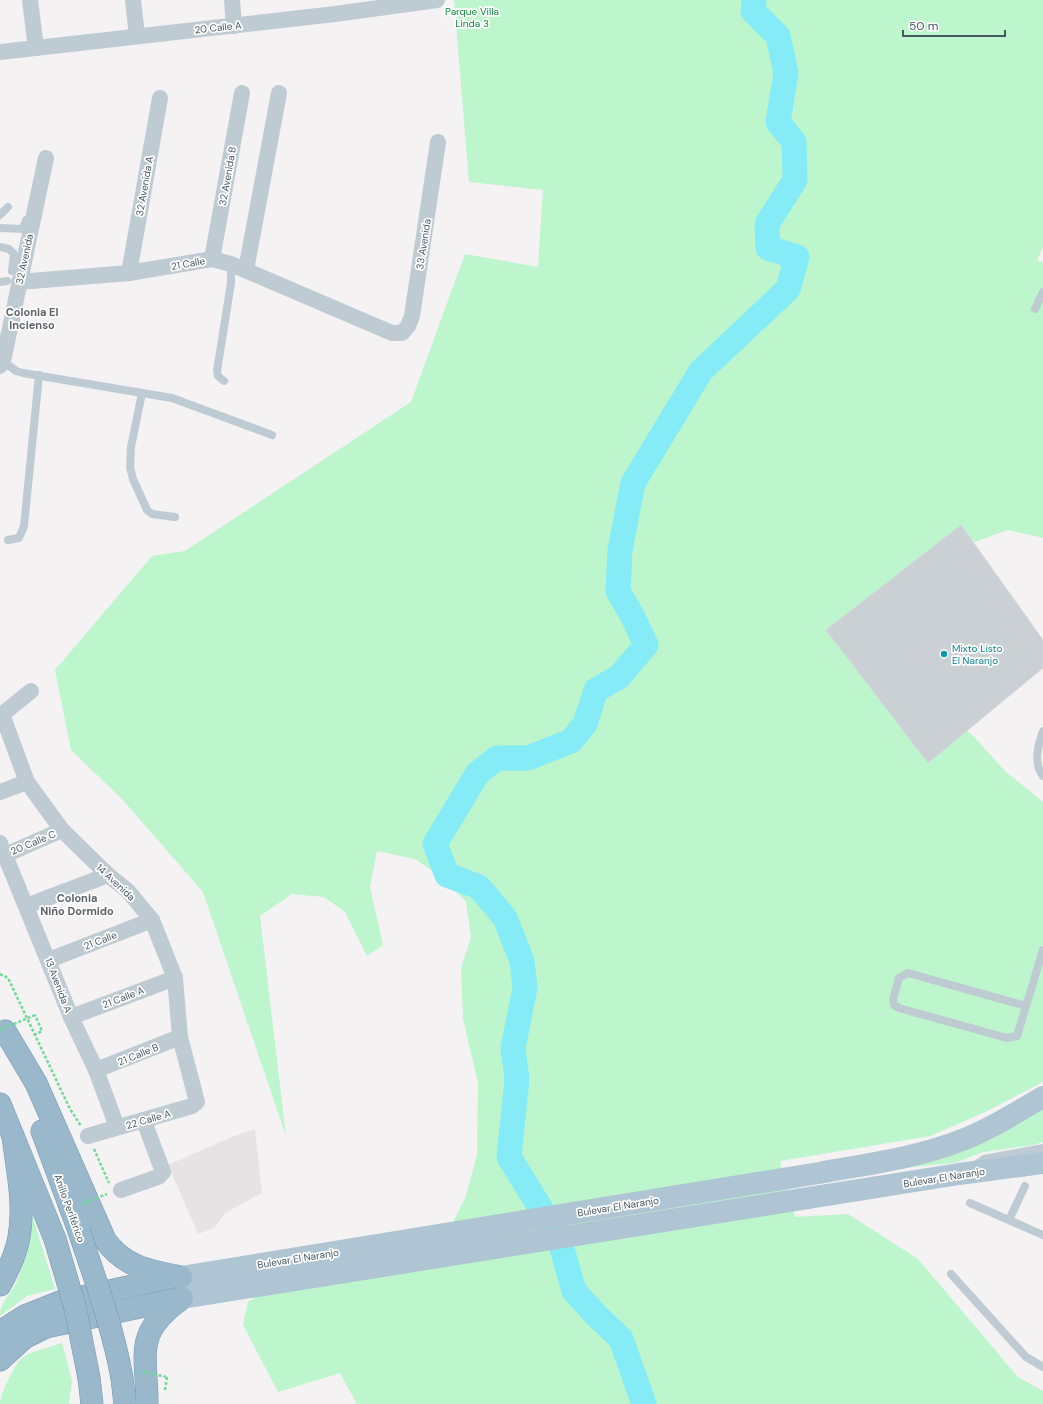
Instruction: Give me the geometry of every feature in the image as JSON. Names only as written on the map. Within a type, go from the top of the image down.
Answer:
[{"type":"highway","name":"Anillo Periférico","points":[[2,1026],[79,1231],[103,1302],[120,1369],[125,1404]]},
{"type":"highway","points":[[2,1026],[36,1083],[105,1240],[124,1260],[142,1269],[192,1286]]},
{"type":"highway","points":[[0,1104],[55,1239],[75,1307],[89,1378],[92,1404]]},
{"type":"highway","points":[[0,1285],[6,1274],[19,1237],[20,1194],[13,1136]]},
{"type":"highway","points":[[0,1332],[24,1316],[60,1302],[192,1286]]},
{"type":"highway","points":[[0,1360],[24,1338],[46,1327],[192,1286]]},
{"type":"highway","points":[[147,1404],[145,1350],[151,1330],[159,1316],[192,1286]]},
{"type":"main road","name":"Bulevar El Naranjo","points":[[192,1286],[819,1173],[922,1153],[946,1146],[994,1125],[1043,1097]]},
{"type":"main road","name":"Bulevar El Naranjo","points":[[192,1286],[823,1197],[959,1174],[1043,1163]]},
{"type":"street","points":[[30,0],[36,48]]},
{"type":"street","points":[[133,0],[137,36]]},
{"type":"street","points":[[232,0],[234,26]]},
{"type":"street","name":"20 Calle A","points":[[0,52],[234,26],[334,7],[436,1]]},
{"type":"street","name":"32 Avenida B","points":[[212,259],[242,93]]},
{"type":"street","points":[[238,267],[279,93]]},
{"type":"street","name":"32 Avenida A","points":[[128,273],[160,98]]},
{"type":"street","name":"33 Avenida","points":[[392,333],[402,333],[408,326],[412,316],[438,142]]},
{"type":"street","name":"32 Avenida","points":[[2,363],[9,279],[46,158]]},
{"type":"street","name":"21 Calle","points":[[9,279],[128,273],[212,259],[238,267],[392,333]]},
{"type":"street","points":[[1,715],[31,691]]},
{"type":"street","name":"14 Avenida","points":[[1,715],[27,782],[62,830],[108,875],[128,892],[152,920],[175,978],[180,1037],[195,1092]]},
{"type":"street","points":[[0,792],[27,782]]},
{"type":"street","name":"20 Calle C","points":[[2,849],[62,830]]},
{"type":"street","name":"13 Avenida A","points":[[2,849],[49,960],[71,1017],[96,1070],[117,1127]]},
{"type":"street","points":[[26,906],[108,875]]},
{"type":"street","name":"21 Calle","points":[[49,960],[152,920]]},
{"type":"street","name":"21 Calle A","points":[[71,1017],[175,978]]},
{"type":"street","name":"21 Calle B","points":[[96,1070],[180,1037]]},
{"type":"street","name":"22 Calle A","points":[[88,1136],[192,1106],[196,1102],[195,1092]]},
{"type":"street","points":[[112,1191],[162,1175],[162,1168],[144,1121]]},
{"type":"lane","points":[[0,215],[8,207]]},
{"type":"lane","points":[[0,228],[23,229],[26,219]]},
{"type":"lane","points":[[0,247],[9,249],[14,254],[9,279]]},
{"type":"lane","points":[[224,381],[218,376],[217,371],[231,283],[238,267]]},
{"type":"lane","points":[[1035,309],[1043,292]]},
{"type":"lane","points":[[2,363],[16,371],[172,398],[272,435]]},
{"type":"lane","points":[[8,540],[19,538],[22,533],[39,375]]},
{"type":"lane","points":[[142,393],[131,446],[130,467],[133,479],[147,510],[152,514],[175,517]]},
{"type":"lane","points":[[1043,731],[1038,748],[1043,776]]},
{"type":"lane","points":[[1026,1006],[908,973],[899,978],[893,1000],[894,1005],[899,1008],[1007,1038],[1017,1036],[1043,950]]},
{"type":"lane","points":[[959,1174],[984,1159],[1043,1148]]},
{"type":"lane","points":[[1008,1220],[1025,1186]]},
{"type":"lane","points":[[970,1203],[1043,1235]]},
{"type":"lane","points":[[951,1274],[1026,1357],[1043,1367]]},
{"type":"path","points":[[0,974],[8,978],[70,1109],[88,1136],[112,1191],[82,1204]]},
{"type":"path","points":[[2,1026],[35,1015],[42,1031],[34,1035]]},
{"type":"path","points":[[120,1369],[125,1359],[127,1369],[167,1377]]},
{"type":"shaded area","points":[[255,1129],[262,1193],[225,1213],[214,1228],[198,1234],[168,1165],[234,1136]]},
{"type":"green space","name":"Parque Villa Linda 3","points":[[454,0],[1043,0],[1043,247],[1037,260],[1043,262],[1043,538],[1008,530],[966,545],[929,696],[975,738],[1005,771],[1043,802],[1043,1082],[985,1112],[930,1136],[780,1161],[795,1217],[848,1214],[918,1259],[1018,1377],[1043,1391],[1043,1404],[357,1404],[340,1373],[278,1392],[243,1325],[248,1302],[277,1285],[441,1247],[466,1196],[477,1155],[478,1083],[463,1019],[461,968],[471,937],[466,902],[444,879],[415,859],[377,851],[370,887],[383,945],[367,956],[345,912],[324,897],[292,894],[260,916],[286,1136],[203,892],[122,799],[71,750],[55,670],[152,556],[185,551],[411,402],[465,254],[538,267],[543,190],[469,182]]},
{"type":"green space","points":[[1043,1110],[1043,1142],[1033,1145],[983,1152],[954,1163],[893,1169],[950,1156],[992,1139]]},
{"type":"green space","points":[[28,1202],[55,1289],[27,1296],[0,1316],[2,1306],[15,1285],[21,1271],[25,1252]]},
{"type":"green space","points":[[62,1343],[72,1381],[69,1404],[0,1404],[9,1379],[16,1365],[23,1357]]},
{"type":"building","name":"Mixto Listo El Naranjo","points":[[961,525],[1043,640],[1043,668],[928,763],[826,630]]},
{"type":"waterway","points":[[644,1404],[621,1339],[574,1291],[559,1238],[509,1157],[517,1079],[513,1048],[525,988],[522,961],[505,918],[479,887],[447,875],[435,844],[477,774],[497,758],[528,758],[571,741],[585,724],[596,690],[619,677],[646,645],[633,617],[618,591],[620,550],[633,483],[701,371],[788,289],[797,257],[768,248],[767,224],[795,180],[794,142],[778,122],[786,73],[778,36],[753,11],[754,0]]},
{"type":"place","name":"Mixto Listo El Naranjo","points":[[944,654]]},
{"type":"district","name":"Colonia El Incienso","points":[[32,318]]},
{"type":"district","name":"Colonia Niño Dormido","points":[[77,904]]}]
